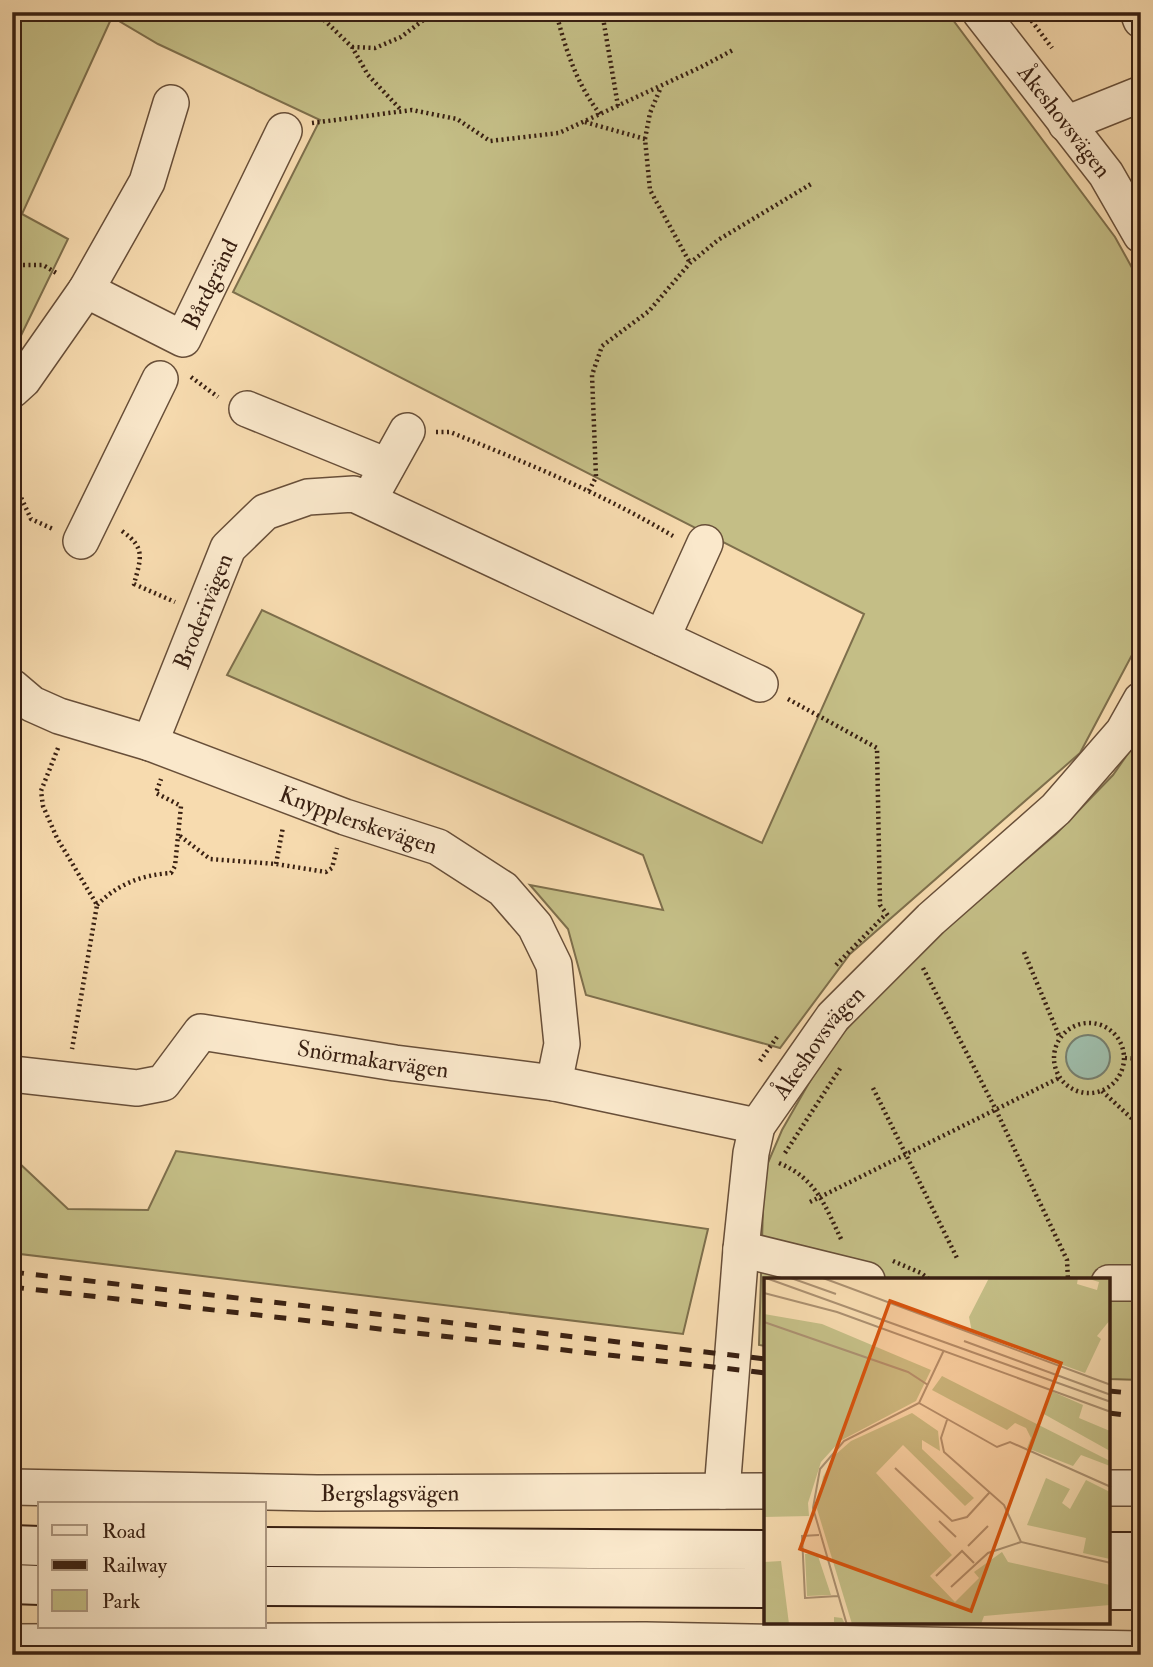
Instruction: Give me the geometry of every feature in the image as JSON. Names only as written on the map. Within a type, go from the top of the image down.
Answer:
[{"type":"main road","points":[[12,1545],[38,1546]]},
{"type":"main road","points":[[266,1547],[764,1550]]},
{"type":"main road","points":[[1111,1552],[1141,1552]]},
{"type":"main road","points":[[12,1584],[38,1585]]},
{"type":"main road","points":[[266,1586],[764,1588]]},
{"type":"main road","points":[[1111,1590],[1141,1590]]},
{"type":"street","name":"Åkeshovsvägen","points":[[981,12],[1106,174],[1141,235]]},
{"type":"street","points":[[1138,12],[1141,20]]},
{"type":"street","points":[[1066,124],[1141,94]]},
{"type":"street","points":[[12,390],[23,380],[86,290],[147,182],[171,103]]},
{"type":"street","name":"Bårdgränd","points":[[86,290],[183,339],[284,131]]},
{"type":"street","points":[[87,528],[160,379]]},
{"type":"street","points":[[247,409],[387,466]]},
{"type":"street","points":[[368,500],[407,431]]},
{"type":"street","name":"Broderivägen","points":[[160,747],[202,614],[228,548],[265,512],[309,497],[354,494],[760,684]]},
{"type":"street","points":[[662,638],[703,548]]},
{"type":"street","name":"Knypplerskevägen","points":[[12,687],[32,704],[59,716],[160,747],[345,817],[438,847],[503,889],[536,926],[554,965],[562,1044],[554,1083]]},
{"type":"street","name":"Åkeshovsvägen","points":[[722,1492],[741,1249],[762,1147],[833,1017],[920,961],[1123,732],[1141,700]]},
{"type":"street","name":"Snörmakarvägen","points":[[12,1074],[137,1088],[163,1083],[201,1032],[395,1063],[554,1083],[762,1147]]},
{"type":"street","points":[[741,1249],[859,1278]]},
{"type":"street","points":[[1111,1283],[1141,1283]]},
{"type":"street","name":"Bergslagsvägen","points":[[12,1488],[317,1493],[764,1491]]},
{"type":"street","points":[[1111,1488],[1141,1488]]},
{"type":"street","points":[[12,1642],[646,1640],[1141,1649]]},
{"type":"path","points":[[316,12],[352,47],[368,75],[402,111]]},
{"type":"path","points":[[352,47],[376,48],[401,37],[433,12]]},
{"type":"path","points":[[556,12],[587,99],[600,114]]},
{"type":"path","points":[[602,12],[618,106]]},
{"type":"path","points":[[1030,19],[1045,12]]},
{"type":"path","points":[[284,131],[320,120],[412,110],[457,119],[491,141],[559,133],[733,50]]},
{"type":"path","points":[[661,86],[650,113],[645,139],[650,190],[691,263]]},
{"type":"path","points":[[584,122],[645,139]]},
{"type":"path","points":[[589,491],[596,477],[592,375],[603,346],[649,311],[691,263],[718,240],[811,184]]},
{"type":"path","points":[[12,265],[43,265],[86,290]]},
{"type":"path","points":[[183,339],[191,377],[221,399],[247,409]]},
{"type":"path","points":[[407,431],[450,432],[534,465],[703,548]]},
{"type":"path","points":[[12,478],[31,519],[87,528],[136,541],[141,555],[134,584],[202,614]]},
{"type":"path","points":[[760,684],[877,748],[880,905],[886,914]]},
{"type":"path","points":[[59,716],[59,747],[41,791],[43,806],[57,838],[97,905]]},
{"type":"path","points":[[67,1080],[97,905],[110,892],[127,882],[154,874],[171,873],[176,866],[181,806],[156,793],[160,747]]},
{"type":"path","points":[[180,836],[210,859],[276,864],[326,872],[332,868],[345,817]]},
{"type":"path","points":[[1024,952],[1060,1038]]},
{"type":"path","points":[[920,961],[995,1108],[1067,1260],[1068,1278]]},
{"type":"path","points":[[1090,1022],[1102,1025],[1112,1031],[1120,1041],[1125,1058],[1123,1070],[1116,1081],[1102,1091],[1090,1094],[1078,1092],[1059,1078],[1054,1067],[1053,1054],[1060,1038],[1077,1024],[1090,1022]]},
{"type":"path","points":[[1125,1058],[1141,1059]]},
{"type":"path","points":[[845,1060],[762,1147],[810,1182],[820,1196],[845,1248]]},
{"type":"path","points":[[810,1202],[1059,1078]]},
{"type":"path","points":[[873,1088],[957,1258]]},
{"type":"path","points":[[1102,1091],[1141,1127]]},
{"type":"green space","points":[[12,12],[947,12],[1115,237],[1141,284],[1141,315],[1136,318],[1141,342],[1141,638],[1080,753],[850,954],[780,1048],[586,995],[568,929],[530,885],[663,910],[643,855],[227,675],[262,610],[762,843],[864,614],[233,292],[320,120],[158,44],[112,17],[22,214],[68,239],[12,354]]},
{"type":"green space","points":[[1141,735],[1141,1380],[1111,1379],[1111,1278],[764,1278],[764,1346],[759,1345],[764,1172],[782,1130],[825,1055],[890,976],[1056,834],[1113,775]]},
{"type":"green space","points":[[12,1087],[18,1088],[17,1161],[68,1209],[148,1210],[176,1151],[708,1229],[683,1334],[12,1253]]},
{"type":"shaded area","points":[[1088,1035],[1097,1036],[1104,1041],[1109,1048],[1109,1066],[1104,1073],[1097,1078],[1088,1079],[1079,1078],[1072,1073],[1067,1066],[1066,1057],[1067,1048],[1072,1041],[1079,1036]]},
{"type":"railway","points":[[12,1272],[764,1359]]},
{"type":"railway","points":[[12,1287],[764,1373]]},
{"type":"railway","points":[[1111,1391],[1141,1394]]},
{"type":"railway","points":[[1111,1413],[1141,1417]]}]
